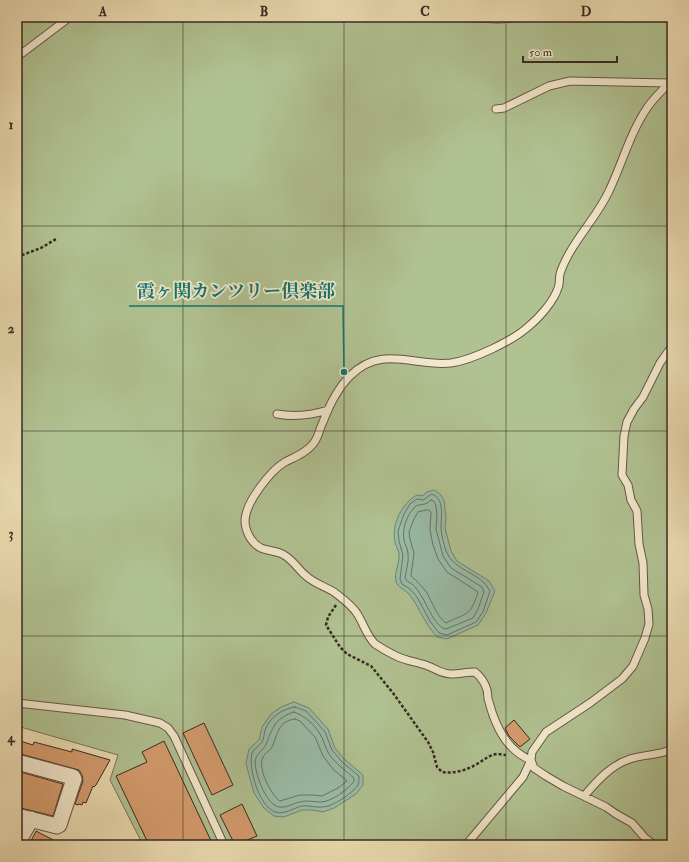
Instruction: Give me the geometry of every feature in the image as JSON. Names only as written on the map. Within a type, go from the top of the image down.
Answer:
[{"type":"street","points":[[17,762],[72,777],[74,779],[59,825],[57,826],[24,817],[17,844]]},
{"type":"lane","points":[[17,57],[70,17]]},
{"type":"lane","points":[[451,17],[499,19],[529,17]]},
{"type":"lane","points":[[496,109],[504,108],[549,86],[570,81],[671,81]]},
{"type":"lane","points":[[654,845],[645,838],[632,823],[616,814],[606,806],[563,786],[546,776],[534,768],[531,760],[521,756],[506,740],[496,724],[488,700],[487,690],[480,676],[475,672],[452,674],[439,672],[396,656],[375,644],[364,628],[358,614],[343,599],[333,591],[317,584],[305,576],[291,560],[283,554],[257,545],[250,538],[245,523],[247,509],[261,487],[277,468],[296,457],[313,444],[328,410],[342,386],[349,377],[365,364],[377,360],[392,358],[450,363],[470,358],[490,349],[511,339],[529,327],[549,305],[558,290],[561,272],[569,253],[608,194],[637,126],[648,106],[671,81]]},
{"type":"lane","points":[[466,845],[524,777],[531,760],[532,752],[546,732],[590,703],[622,679],[632,666],[645,638],[648,624],[648,609],[644,595],[643,563],[639,544],[637,511],[631,500],[628,485],[622,475],[624,436],[630,416],[643,397],[660,364],[672,346]]},
{"type":"lane","points":[[277,414],[307,415],[328,410]]},
{"type":"lane","points":[[17,703],[125,715],[160,723],[168,728],[174,736],[224,845]]},
{"type":"lane","points":[[584,795],[608,770],[618,764],[630,759],[658,754],[672,749]]},
{"type":"path","points":[[17,258],[41,248],[56,239]]},
{"type":"path","points":[[343,599],[328,617],[326,625],[332,637],[347,654],[371,666],[393,693],[428,742],[433,752],[437,767],[442,772],[463,771],[476,765],[487,757],[496,754],[521,756]]},
{"type":"shaded area","points":[[17,17],[672,17],[672,845],[143,845],[110,780],[118,755],[17,726]]},
{"type":"water","points":[[434,490],[440,494],[444,500],[446,518],[445,528],[451,551],[457,561],[489,581],[495,591],[486,613],[478,625],[447,639],[437,637],[428,626],[411,596],[398,585],[396,581],[399,555],[394,535],[396,522],[402,509],[407,503],[417,495],[422,496],[427,492]]},
{"type":"water","points":[[294,702],[309,708],[328,729],[335,748],[344,759],[363,775],[363,785],[356,794],[334,808],[323,812],[302,810],[284,817],[274,816],[264,808],[254,793],[246,763],[249,749],[259,740],[262,727],[271,714],[281,707]]},
{"type":"building","points":[[514,720],[530,739],[520,747],[509,736],[505,728]]},
{"type":"building","points":[[204,723],[233,785],[212,795],[183,733]]},
{"type":"building","points":[[17,740],[33,745],[34,742],[72,752],[72,749],[110,760],[96,785],[94,787],[93,786],[86,803],[83,802],[82,805],[78,805],[75,804],[83,781],[79,770],[17,753]]},
{"type":"building","points":[[164,741],[213,845],[149,845],[116,776],[147,762],[142,752]]},
{"type":"building","points":[[17,771],[63,784],[53,816],[17,807]]},
{"type":"building","points":[[242,804],[257,836],[235,845],[220,815]]},
{"type":"building","points":[[36,831],[63,845],[39,845],[31,841]]},
{"type":"place","name":"霞ヶ関カンツリー倶楽部","points":[[344,372]]}]
